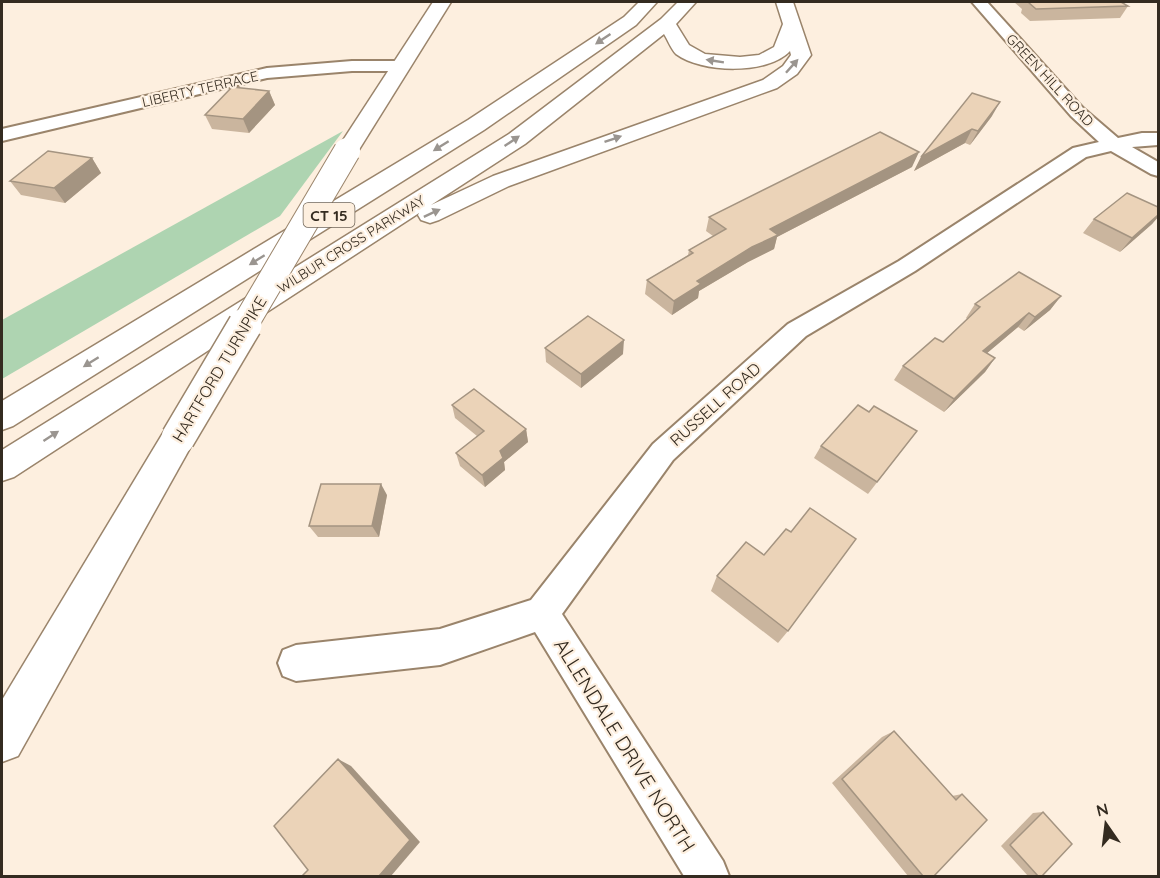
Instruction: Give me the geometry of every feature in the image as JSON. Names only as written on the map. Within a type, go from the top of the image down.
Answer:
[{"type":"main road","name":"HARTFORD TURNPIKE","points":[[2,740],[347,152],[442,2]]},
{"type":"main road","name":"CT 15","points":[[2,417],[476,125],[630,21],[648,2]]},
{"type":"main road","name":"WILBUR CROSS PARKWAY","points":[[2,467],[517,139],[667,23],[687,2]]},
{"type":"main road","points":[[667,23],[682,49],[701,59],[740,63],[764,60],[782,50],[789,11]]},
{"type":"main road","points":[[303,274],[501,181],[770,84],[790,70],[801,55],[789,11]]},
{"type":"street","name":"GREEN HILL ROAD","points":[[979,2],[1077,112],[1114,145],[1158,170]]},
{"type":"street","name":"LIBERTY TERRACE","points":[[2,135],[267,73],[352,66],[401,66]]},
{"type":"street","name":"RUSSELL ROAD","points":[[542,613],[663,452],[797,330],[906,266],[1080,152],[1142,139],[1158,139]]},
{"type":"street","points":[[296,663],[440,647],[542,613]]},
{"type":"street","name":"ALLENDALE DRIVE NORTH","points":[[542,613],[708,876]]},
{"type":"green space","points":[[343,131],[280,216],[2,379],[2,320]]},
{"type":"building","points":[[1028,2],[1121,2],[1128,6],[1036,9]]},
{"type":"building","points":[[232,87],[269,91],[243,119],[205,115]]},
{"type":"building","points":[[972,93],[1000,102],[978,131],[972,129],[921,157]]},
{"type":"building","points":[[880,132],[919,152],[770,229],[778,235],[752,247],[697,281],[701,284],[674,301],[647,280],[693,253],[689,250],[726,229],[709,217]]},
{"type":"building","points":[[48,151],[92,158],[54,188],[10,181]]},
{"type":"building","points":[[1127,193],[1158,207],[1158,215],[1132,238],[1094,219]]},
{"type":"building","points":[[1019,272],[1061,296],[1035,317],[1029,313],[983,351],[995,358],[954,399],[903,366],[935,338],[943,342],[980,307],[975,304]]},
{"type":"building","points":[[588,316],[624,340],[581,374],[545,348]]},
{"type":"building","points":[[474,389],[526,429],[500,451],[503,458],[482,475],[456,453],[484,431],[452,405]]},
{"type":"building","points":[[858,405],[869,412],[874,406],[917,431],[877,482],[821,446]]},
{"type":"building","points":[[321,484],[381,484],[372,526],[309,526]]},
{"type":"building","points":[[810,508],[856,539],[788,631],[717,576],[746,542],[764,555],[786,529],[791,532]]},
{"type":"building","points":[[894,731],[956,800],[962,794],[987,820],[934,876],[923,876],[842,779]]},
{"type":"building","points":[[338,759],[410,840],[379,876],[302,876],[308,870],[274,826]]},
{"type":"building","points":[[1043,812],[1072,844],[1042,876],[1038,876],[1010,845]]}]
